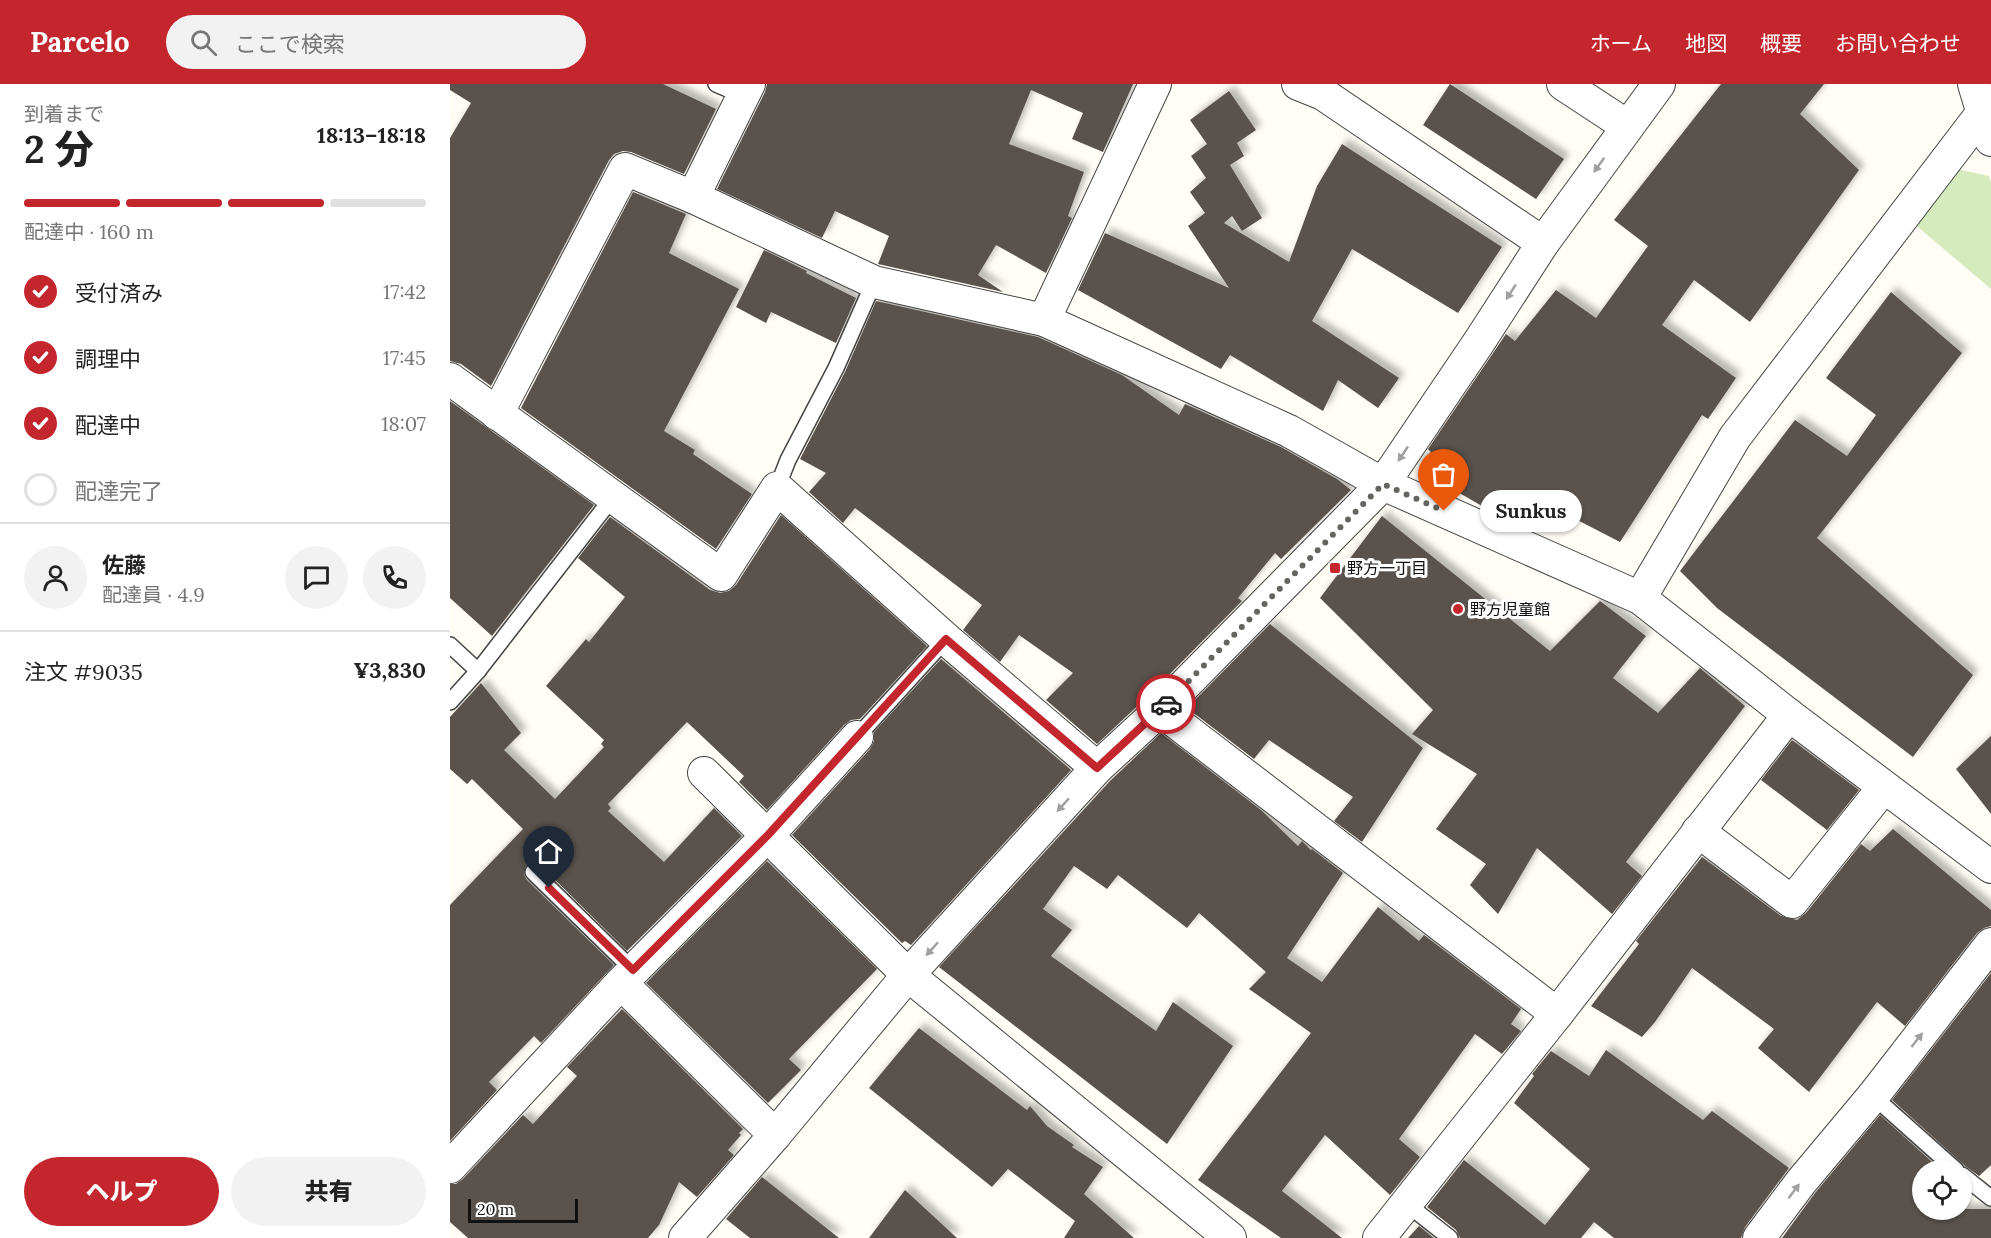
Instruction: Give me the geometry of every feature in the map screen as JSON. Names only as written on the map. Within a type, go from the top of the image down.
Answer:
[{"type":"street","points":[[1044,320],[1155,84]]},
{"type":"street","points":[[1298,84],[1323,94],[1543,243]]},
{"type":"street","points":[[1563,84],[1627,126]]},
{"type":"street","points":[[701,1233],[775,1136],[908,975],[1097,768],[1160,710],[1383,484],[1543,243],[1659,84]]},
{"type":"street","points":[[693,197],[736,88]]},
{"type":"street","points":[[1640,598],[1736,437],[1983,112]]},
{"type":"street","points":[[497,414],[625,169],[693,197],[874,282],[1044,320],[1289,431],[1383,484],[1640,598],[1789,715],[1991,867]]},
{"type":"street","points":[[450,379],[721,575],[777,488],[946,639],[1097,768]]},
{"type":"street","points":[[1160,710],[1557,1014]]},
{"type":"street","points":[[1379,1238],[1557,1014],[1789,715]]},
{"type":"street","points":[[450,1167],[627,976],[768,835],[857,737]]},
{"type":"street","points":[[704,773],[908,975],[1230,1238]]},
{"type":"street","points":[[1698,831],[1792,902],[1884,787]]},
{"type":"street","points":[[1759,1238],[1801,1182],[1873,1096],[1991,945]]},
{"type":"street","points":[[627,976],[775,1136]]},
{"type":"lane","points":[[777,488],[788,460],[836,368],[874,282]]},
{"type":"lane","points":[[450,702],[478,671],[613,497]]},
{"type":"lane","points":[[857,737],[946,639]]},
{"type":"lane","points":[[450,645],[478,671]]},
{"type":"lane","points":[[533,872],[627,976]]},
{"type":"lane","points":[[1873,1096],[1945,1160]]},
{"type":"lane","points":[[1972,1183],[1991,1198]]},
{"type":"lane","points":[[1407,1203],[1450,1238]]},
{"type":"green space","points":[[1953,168],[1989,176],[1991,183],[1991,289],[1912,222]]},
{"type":"building","points":[[450,84],[663,84],[716,109],[684,174],[631,152],[623,151],[614,154],[609,160],[491,386],[461,364],[450,361],[450,138],[471,103],[450,90]]},
{"type":"building","points":[[767,84],[1133,84],[1103,152],[1072,139],[1083,113],[1031,90],[1009,144],[1084,172],[1068,216],[1072,218],[1046,273],[996,245],[978,275],[1003,292],[878,264],[889,236],[835,211],[822,238],[717,189]]},
{"type":"building","points":[[1450,84],[1564,159],[1536,199],[1423,125]]},
{"type":"building","points":[[1721,84],[1824,84],[1800,114],[1859,170],[1750,322],[1694,280],[1662,325],[1736,378],[1708,419],[1702,415],[1620,542],[1558,510],[1547,529],[1501,501],[1494,513],[1430,476],[1420,466],[1431,452],[1428,449],[1506,334],[1515,341],[1556,290],[1596,318],[1648,246],[1614,220]]},
{"type":"building","points":[[1229,91],[1256,130],[1237,143],[1244,156],[1230,165],[1262,218],[1242,231],[1232,216],[1224,223],[1289,262],[1317,186],[1342,144],[1502,247],[1458,313],[1352,249],[1312,321],[1399,378],[1378,408],[1338,380],[1323,411],[1230,355],[1221,369],[1078,290],[1105,233],[1229,288],[1188,226],[1205,213],[1190,192],[1206,178],[1191,156],[1207,144],[1190,120]]},
{"type":"building","points":[[633,192],[686,214],[669,253],[739,289],[664,431],[695,450],[693,454],[752,494],[716,549],[521,408]]},
{"type":"building","points":[[764,250],[856,298],[836,343],[771,312],[766,323],[736,307]]},
{"type":"building","points":[[1891,292],[1962,353],[1817,538],[1973,675],[1913,757],[1717,608],[1680,571],[1795,420],[1847,456],[1876,415],[1826,378]]},
{"type":"building","points":[[876,301],[1038,337],[1122,375],[1179,415],[1185,404],[1281,447],[1337,479],[1351,490],[1281,559],[1275,553],[1238,598],[1242,601],[1097,744],[1046,700],[1073,673],[1019,635],[1000,662],[963,630],[982,605],[855,508],[843,523],[809,492],[826,473],[800,459],[845,372]]},
{"type":"building","points":[[450,401],[594,505],[492,636],[450,598]]},
{"type":"building","points":[[781,515],[927,646],[860,719],[851,720],[844,725],[767,810],[739,782],[744,776],[687,722],[608,804],[611,808],[608,811],[664,862],[714,808],[742,836],[627,951],[540,865],[531,863],[526,866],[524,874],[526,879],[614,965],[541,1043],[534,1036],[489,1082],[497,1090],[450,1141],[450,905],[523,829],[472,779],[467,784],[450,769],[450,717],[481,683],[521,733],[504,750],[555,799],[604,747],[601,744],[604,740],[546,686],[586,639],[589,642],[625,597],[578,558],[610,517],[710,590],[720,593],[729,591],[736,585]]},
{"type":"building","points":[[1382,516],[1550,651],[1600,601],[1646,636],[1613,678],[1658,713],[1700,668],[1745,706],[1626,862],[1642,876],[1612,914],[1537,848],[1498,914],[1470,885],[1486,864],[1436,829],[1477,774],[1412,734],[1433,710],[1320,598]]},
{"type":"building","points":[[1270,624],[1423,748],[1362,842],[1334,821],[1353,797],[1269,740],[1254,759],[1187,708]]},
{"type":"building","points":[[941,659],[1071,770],[911,945],[905,941],[902,943],[792,835],[870,749],[874,741],[874,732]]},
{"type":"building","points":[[1161,733],[1261,810],[1298,846],[1302,841],[1343,873],[1287,958],[1322,982],[1378,907],[1419,941],[1424,935],[1521,1009],[1511,1024],[1521,1031],[1502,1054],[1475,1034],[1399,1139],[1420,1157],[1390,1195],[1325,1135],[1282,1191],[1342,1238],[1281,1238],[1198,1180],[1311,1033],[1249,989],[1266,972],[1199,913],[1187,928],[1118,875],[1107,889],[1074,866],[1043,909],[1072,930],[1051,956],[1156,1031],[1173,1002],[1233,1046],[1167,1144],[939,967],[1110,781]]},
{"type":"building","points":[[1991,736],[1991,814],[1956,769]]},
{"type":"building","points":[[1792,740],[1859,790],[1827,830],[1761,780]]},
{"type":"building","points":[[1893,829],[1991,910],[1991,926],[1977,933],[1905,1026],[1877,1002],[1809,1092],[1758,1048],[1774,1029],[1692,968],[1642,1037],[1591,1006],[1639,944],[1636,941],[1702,857],[1781,916],[1797,920],[1806,913],[1861,844],[1870,851]]},
{"type":"building","points":[[767,861],[877,969],[789,1059],[801,1070],[768,1103],[646,983]]},
{"type":"building","points":[[1991,973],[1991,1165],[1979,1176],[1972,1171],[1972,1160],[1958,1160],[1892,1100]]},
{"type":"building","points":[[622,1009],[743,1129],[739,1133],[741,1135],[728,1150],[734,1155],[697,1197],[679,1182],[659,1225],[648,1238],[468,1238],[450,1222],[450,1184],[456,1184],[463,1179],[523,1115],[533,1124],[577,1076],[567,1067]]},
{"type":"building","points":[[919,1028],[1027,1110],[1030,1106],[1047,1126],[1074,1145],[1072,1147],[1103,1167],[1084,1194],[1134,1238],[1064,1238],[1075,1221],[1008,1169],[992,1187],[869,1088]]},
{"type":"building","points":[[1606,1050],[1703,1120],[1712,1111],[1789,1168],[1745,1227],[1741,1238],[1614,1238],[1594,1222],[1581,1238],[1460,1238],[1456,1230],[1427,1207],[1464,1160],[1545,1225],[1590,1169],[1514,1103],[1534,1076],[1532,1074],[1551,1051],[1589,1076]]},
{"type":"building","points":[[1880,1115],[1930,1160],[1912,1160],[1912,1220],[1972,1220],[1972,1209],[1991,1209],[1991,1238],[1782,1238],[1815,1193]]},
{"type":"building","points":[[762,1177],[839,1238],[750,1238],[726,1219]]},
{"type":"building","points":[[905,1190],[957,1238],[869,1238]]},
{"type":"building","points":[[1419,1226],[1434,1238],[1408,1238]]},
{"type":"way so far","points":[[1166,704],[1383,484],[1444,511]]},
{"type":"place","name":"Sunkus","points":[[1444,511]]},
{"type":"place","name":"野方一丁目","points":[[1335,568]]},
{"type":"place","name":"野方児童館","points":[[1458,609]]},
{"type":"route","points":[[549,888],[633,970],[768,835],[946,639],[1097,768],[1166,704]]}]
